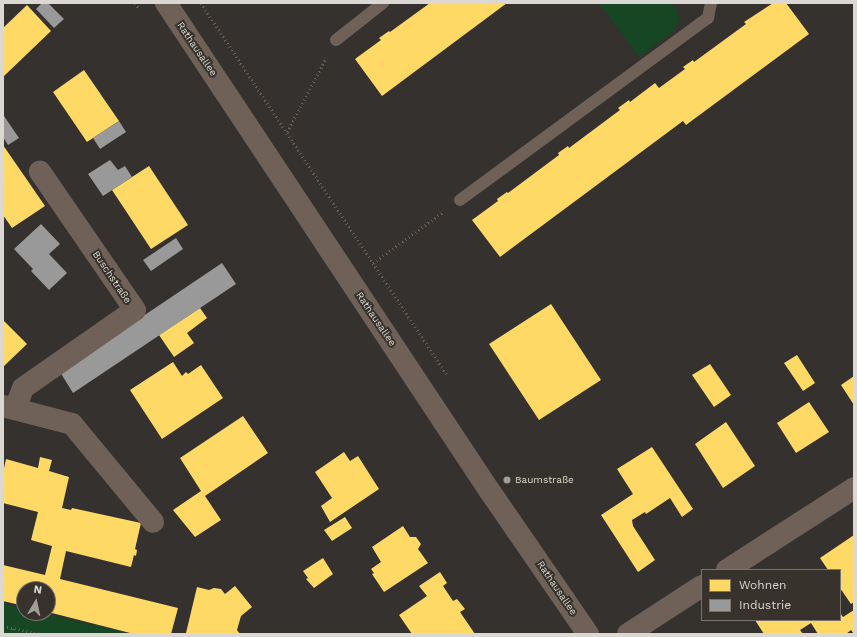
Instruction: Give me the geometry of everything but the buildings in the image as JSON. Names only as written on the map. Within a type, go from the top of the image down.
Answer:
[{"type":"street","name":"Rathausallee","points":[[166,3],[476,470],[588,634]]},
{"type":"street","name":"Buschstraße","points":[[40,172],[134,310],[23,388],[9,407],[72,424],[153,522]]},
{"type":"street","points":[[729,569],[854,488]]},
{"type":"street","points":[[628,634],[701,587]]},
{"type":"lane","points":[[336,40],[383,3]]},
{"type":"lane","points":[[460,200],[708,18],[711,3]]},
{"type":"path","points":[[201,3],[452,382]]},
{"type":"path","points":[[287,132],[336,40]]},
{"type":"path","points":[[373,263],[460,200]]},
{"type":"path","points":[[3,626],[40,634]]},
{"type":"path","points":[[13,628],[13,634]]},
{"type":"green space","points":[[599,3],[672,3],[678,12],[679,21],[673,32],[639,57]]},
{"type":"green space","points":[[3,603],[16,606],[16,621],[56,621],[56,616],[131,634],[3,634]]},
{"type":"place","name":"Baumstraße","points":[[507,480]]}]
